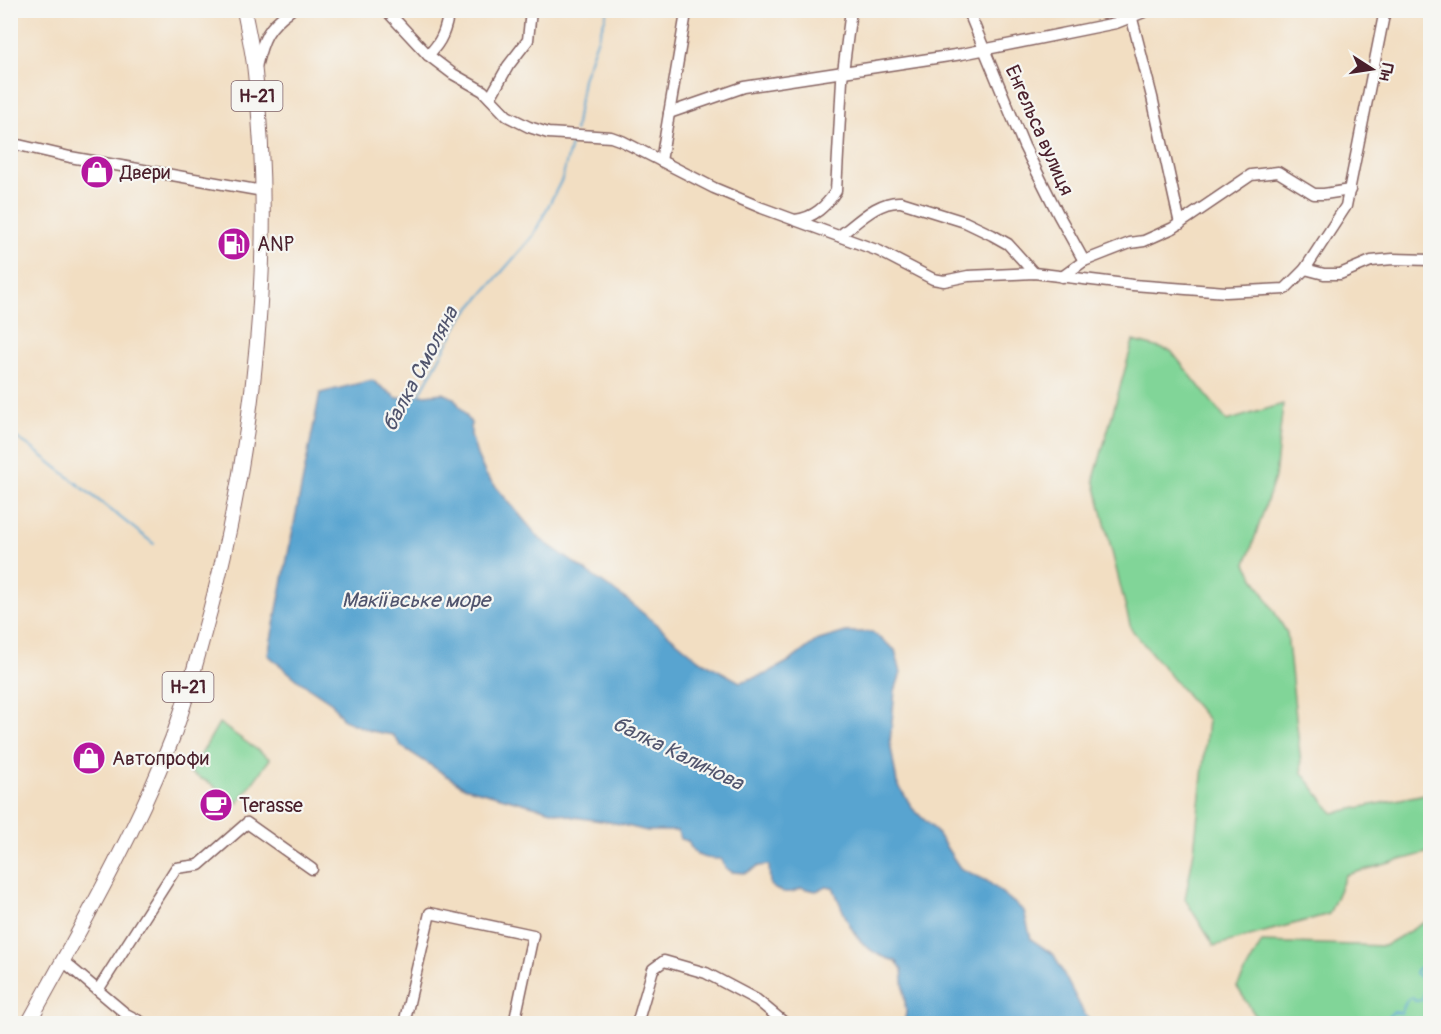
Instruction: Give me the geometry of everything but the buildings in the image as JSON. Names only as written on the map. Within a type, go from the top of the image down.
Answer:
[{"type":"main road","name":"Н-21","points":[[28,1023],[121,852],[172,738],[195,667],[217,584],[243,460],[259,321],[263,191],[255,73],[244,10]]},
{"type":"street","points":[[255,73],[262,40],[275,21],[291,10]]},
{"type":"street","points":[[386,10],[428,55],[453,74],[483,91],[507,116],[529,127],[564,135],[611,137],[714,188],[879,251],[933,279],[944,281],[968,276],[1034,273],[1133,285],[1226,292],[1285,289],[1305,269],[1346,206],[1385,10]]},
{"type":"street","points":[[428,55],[446,30],[449,10]]},
{"type":"street","points":[[490,98],[508,66],[528,40],[531,10]]},
{"type":"street","points":[[795,220],[816,213],[828,203],[836,191],[843,72],[851,10]]},
{"type":"street","name":"Енгельса вулиця","points":[[968,10],[1024,146],[1084,261]]},
{"type":"street","points":[[669,113],[744,87],[985,50],[1116,23],[1131,14],[1149,10]]},
{"type":"street","points":[[1131,14],[1180,224]]},
{"type":"street","points":[[661,160],[685,19]]},
{"type":"street","points":[[10,143],[70,157],[263,191]]},
{"type":"street","points":[[1062,277],[1084,261],[1130,243],[1144,241],[1180,224],[1251,175],[1278,172],[1314,194],[1350,190]]},
{"type":"street","points":[[839,236],[882,204],[892,201],[901,202],[965,222],[992,235],[1008,244],[1034,273]]},
{"type":"street","points":[[1305,269],[1324,274],[1340,274],[1371,261],[1392,258],[1431,260]]},
{"type":"street","points":[[98,990],[176,868],[199,865],[247,823],[312,869]]},
{"type":"street","points":[[404,1023],[430,913],[533,935],[514,1023]]},
{"type":"street","points":[[63,961],[126,1014],[145,1023]]},
{"type":"street","points":[[637,1023],[653,969],[664,961],[706,973],[756,1000],[786,1023]]},
{"type":"green space","points":[[1133,341],[1171,351],[1227,421],[1283,404],[1275,477],[1246,564],[1287,633],[1302,773],[1333,813],[1430,793],[1430,852],[1346,875],[1329,914],[1214,946],[1185,899],[1194,851],[1208,720],[1131,629],[1094,479]]},
{"type":"green space","points":[[219,723],[270,759],[238,803],[208,782],[190,773]]},
{"type":"green space","points":[[1430,919],[1430,1023],[1260,1023],[1237,987],[1262,942],[1384,946]]},
{"type":"water","name":"Макіївське море","points":[[372,380],[397,398],[443,393],[454,398],[471,423],[471,435],[486,475],[540,539],[626,599],[698,659],[740,682],[766,674],[791,660],[816,641],[846,632],[872,632],[895,650],[901,673],[895,691],[890,742],[897,783],[913,809],[935,830],[960,868],[987,881],[1024,911],[1031,939],[1054,955],[1085,1015],[1096,1023],[904,1023],[906,1013],[902,969],[896,961],[871,950],[862,942],[849,923],[833,887],[816,891],[801,888],[793,892],[781,891],[770,885],[769,865],[759,866],[746,873],[732,872],[726,868],[721,859],[705,858],[693,851],[688,841],[680,839],[678,831],[647,831],[615,823],[574,817],[464,787],[401,746],[393,735],[371,731],[343,720],[332,703],[299,681],[268,655],[320,393]]},
{"type":"waterway","name":"балка Смоляна","points":[[575,131],[583,79],[608,10]]},
{"type":"waterway","name":"балка Смоляна","points":[[418,397],[461,319],[533,236],[562,179],[573,137]]},
{"type":"waterway","name":"балка Калинова","points":[[10,434],[28,445],[154,544]]},
{"type":"waterway","points":[[1377,1024],[1377,1019],[1388,1017],[1393,1012],[1401,1013],[1407,1000],[1412,997],[1415,1001],[1422,1000],[1426,987],[1415,973],[1422,967],[1430,953]]},
{"type":"waterway","points":[[1316,1024],[1317,1020],[1330,1024]]},
{"type":"place","name":"Двери","points":[[97,172]]},
{"type":"place","name":"ANP","points":[[234,244]]},
{"type":"place","name":"Автопрофи","points":[[89,758]]},
{"type":"place","name":"Terasse","points":[[216,805]]}]
